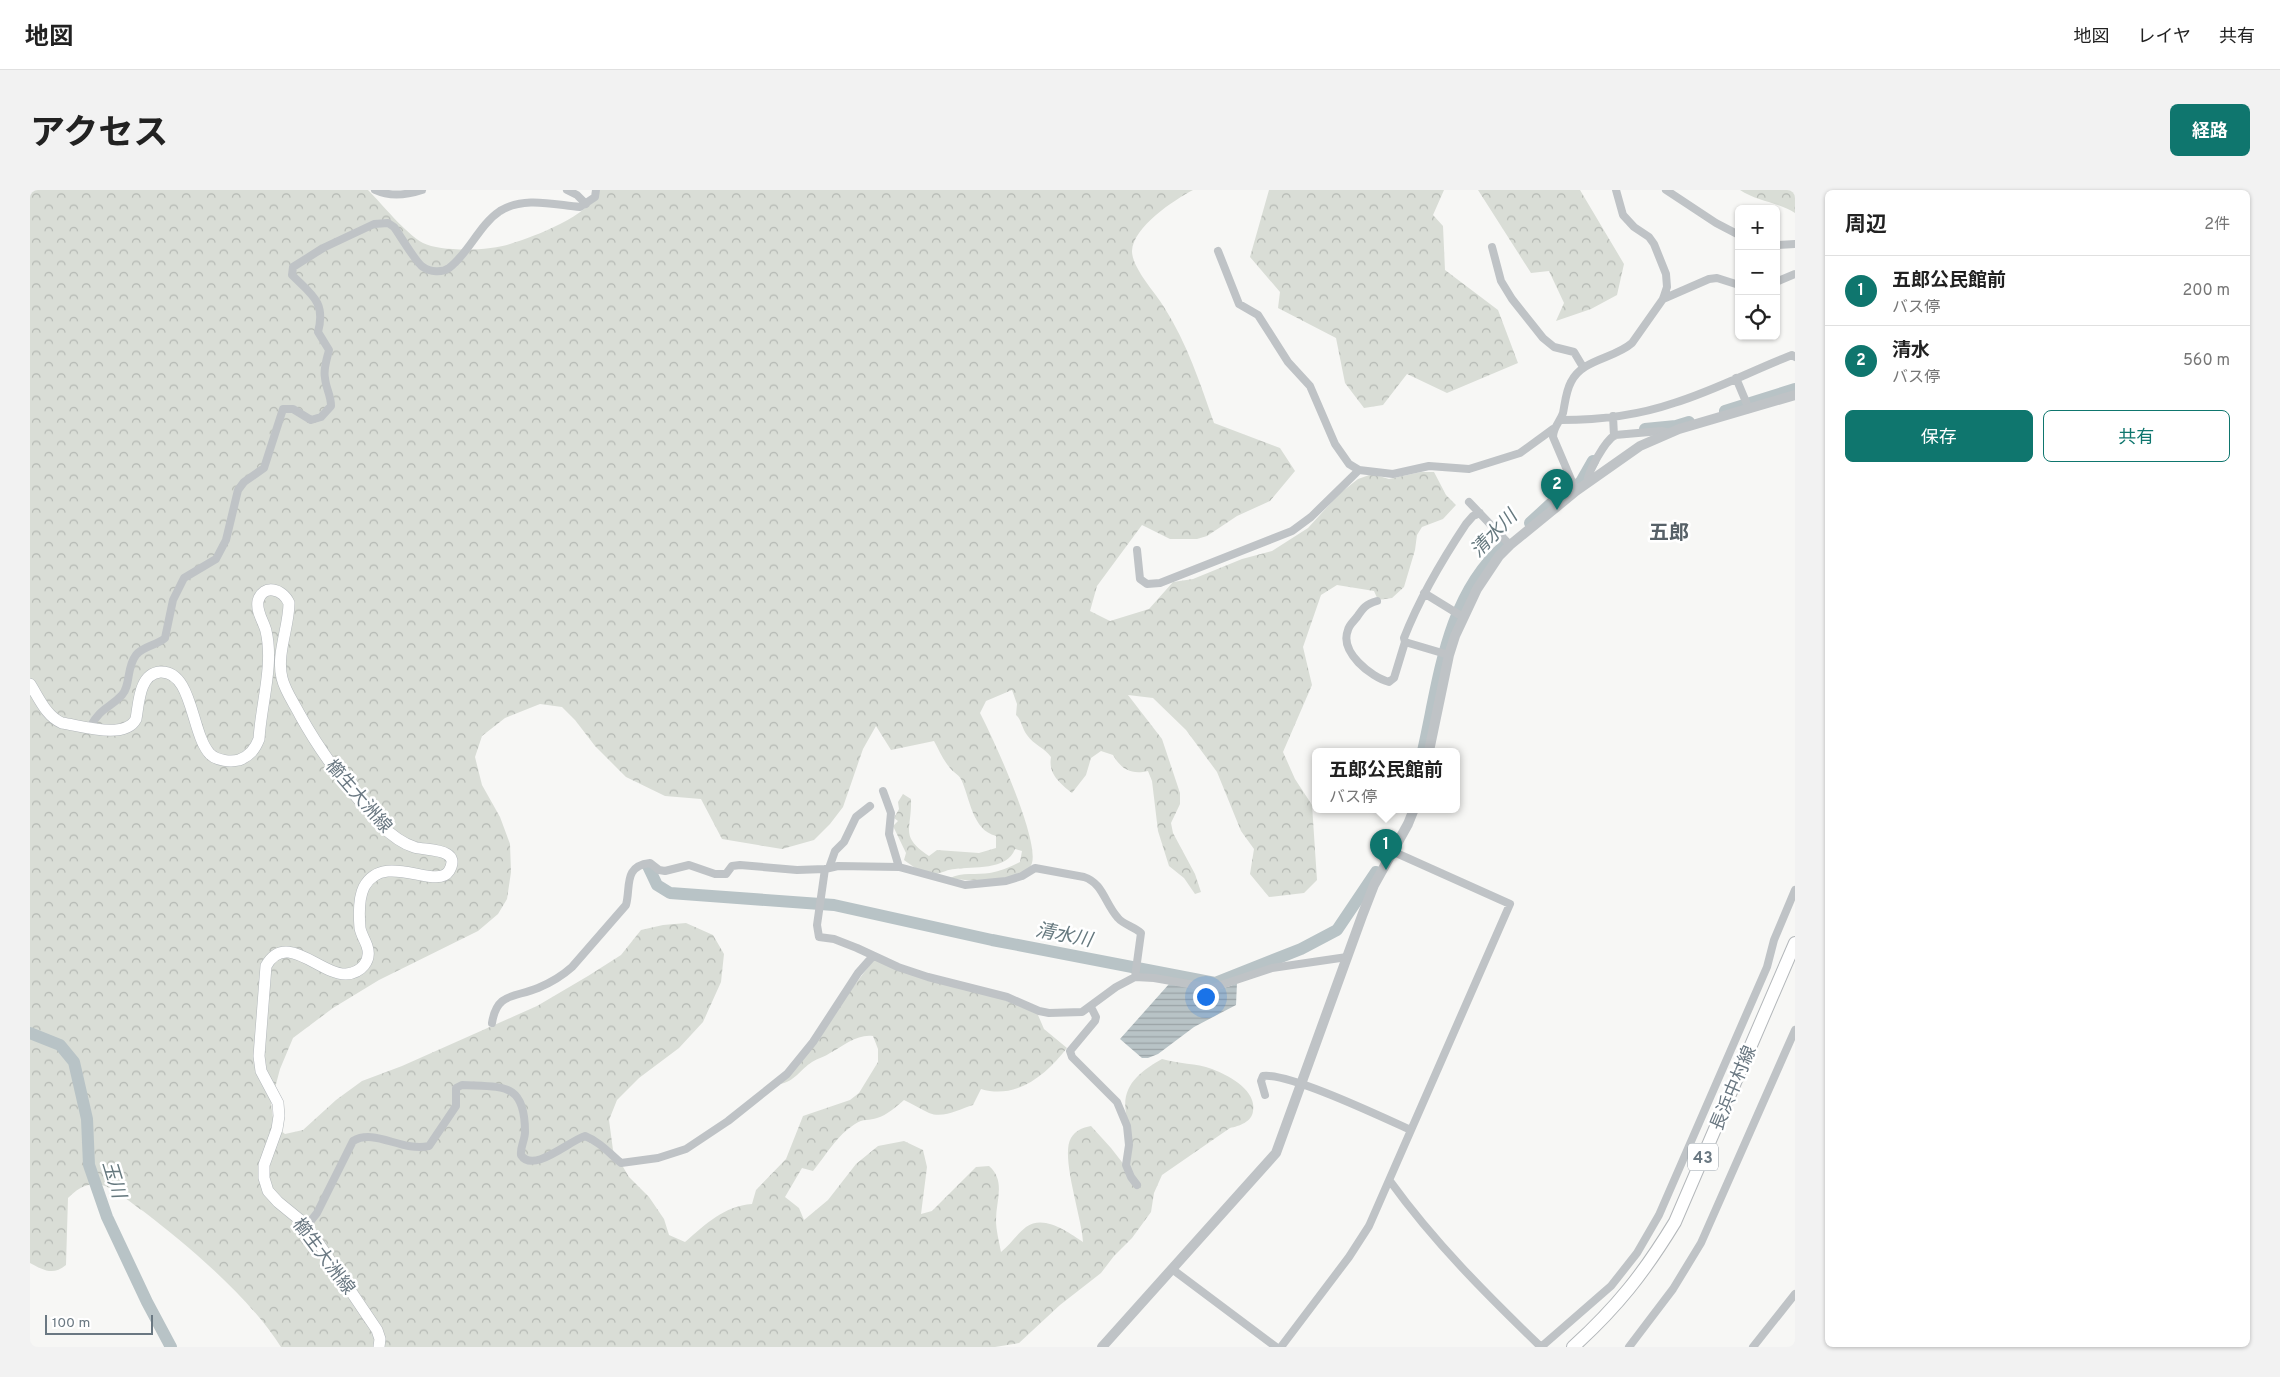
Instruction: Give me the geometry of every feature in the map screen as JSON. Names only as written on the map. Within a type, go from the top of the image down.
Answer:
[{"type":"main road","name":"櫛生大洲線","points":[[30,684],[48,713],[56,720],[117,731],[133,725],[144,680],[154,673],[167,672],[178,678],[185,692],[202,742],[212,756],[233,762],[246,757],[256,748],[259,739],[268,654],[266,631],[259,612],[258,602],[262,594],[269,590],[279,590],[286,595],[289,603],[281,660],[282,678],[318,748],[337,774],[392,836],[413,847],[424,850],[440,850],[447,854],[450,860],[450,869],[445,875],[436,878],[394,870],[378,873],[368,881],[360,899],[360,930],[368,948],[368,956],[364,966],[355,972],[345,974],[338,972],[294,953],[286,952],[275,955],[266,966],[259,1056],[261,1070],[278,1103],[279,1116],[277,1130],[264,1165],[264,1178],[268,1191],[306,1226],[377,1330],[380,1338],[379,1347]]},
{"type":"main road","name":"長浜中村線","points":[[1573,1347],[1625,1295],[1651,1262],[1675,1222],[1795,943]]},
{"type":"street","points":[[375,190],[387,194],[410,194],[422,190]]},
{"type":"street","points":[[568,190],[577,195],[586,204]]},
{"type":"street","points":[[90,727],[97,714],[122,695],[126,689],[128,668],[136,655],[144,648],[165,638],[173,600],[184,578],[216,559],[226,540],[238,490],[244,482],[264,468],[283,409],[293,409],[311,420],[321,417],[330,406],[330,395],[324,380],[324,369],[329,350],[318,332],[321,314],[312,295],[292,275],[293,266],[322,248],[374,224],[388,223],[394,227],[422,267],[436,272],[448,269],[489,221],[502,210],[521,204],[540,202],[580,207],[595,197],[596,190]]},
{"type":"street","points":[[1218,251],[1239,304],[1258,315],[1288,362],[1310,386],[1335,444],[1349,464],[1359,470],[1392,474],[1429,466],[1469,469],[1527,449],[1553,430],[1561,420],[1571,382],[1583,367],[1626,348],[1663,300],[1667,287],[1666,274],[1654,244],[1650,237],[1634,227],[1623,215],[1616,190]]},
{"type":"street","points":[[1666,190],[1716,223],[1735,233]]},
{"type":"street","points":[[1780,245],[1795,244]]},
{"type":"street","points":[[1492,247],[1501,281],[1512,299],[1543,338],[1554,347],[1574,352],[1583,367]]},
{"type":"street","points":[[1780,280],[1795,274]]},
{"type":"street","points":[[1663,300],[1709,279],[1717,278],[1735,284]]},
{"type":"street","points":[[1561,420],[1581,420],[1612,416],[1675,403],[1792,355],[1795,357]]},
{"type":"street","points":[[1736,378],[1749,409]]},
{"type":"street","points":[[1429,748],[1449,654],[1463,617],[1485,577],[1510,545],[1576,491],[1640,446],[1669,433],[1795,395]]},
{"type":"street","points":[[1587,483],[1599,455],[1614,436],[1612,416]]},
{"type":"street","points":[[1553,430],[1553,437],[1576,491]]},
{"type":"street","points":[[1614,436],[1661,431],[1669,433]]},
{"type":"street","points":[[1137,550],[1140,579],[1147,584],[1160,583],[1292,531],[1312,517],[1359,470]]},
{"type":"street","points":[[1469,502],[1510,545]]},
{"type":"street","points":[[1377,601],[1367,604],[1347,630],[1347,643],[1352,655],[1377,679],[1389,682],[1394,678],[1405,642],[1404,638],[1424,593],[1466,524],[1473,516],[1480,513]]},
{"type":"street","points":[[1424,593],[1463,617]]},
{"type":"street","points":[[1405,642],[1449,654]]},
{"type":"street","points":[[882,791],[890,810],[889,834],[899,867]]},
{"type":"street","points":[[870,806],[856,817],[844,842],[835,851],[827,868],[817,924],[819,937],[834,939],[928,978],[1007,997],[1039,1011],[1050,1013],[1082,1012],[1116,987],[1135,977],[1154,978],[1212,988],[1272,968],[1347,956]]},
{"type":"street","points":[[1102,1347],[1276,1153],[1303,1084],[1327,1008],[1374,885],[1394,852],[1412,813]]},
{"type":"street","points":[[1281,1347],[1360,1240],[1390,1182],[1510,904],[1394,852]]},
{"type":"street","points":[[492,1023],[494,1010],[504,999],[538,988],[564,974],[572,967],[626,905],[629,891],[628,879],[644,863],[650,863],[658,870],[665,871],[689,865],[715,874],[726,874],[732,866],[740,865],[796,870],[899,867],[965,885],[1006,881],[1022,876],[1035,868],[1091,879],[1100,889],[1118,919],[1142,933],[1135,977]]},
{"type":"street","points":[[1390,1182],[1417,1218],[1498,1307],[1541,1347],[1611,1286],[1637,1253],[1659,1215],[1766,967],[1774,940],[1795,890]]},
{"type":"street","points":[[306,1226],[317,1213],[353,1142],[360,1137],[371,1136],[406,1147],[418,1148],[429,1146],[456,1106],[456,1088],[462,1085],[509,1089],[518,1097],[522,1103],[525,1133],[521,1155],[528,1162],[545,1158],[576,1139],[585,1136],[598,1142],[621,1163],[658,1158],[686,1149],[728,1121],[787,1074],[813,1042],[858,973],[873,956]]},
{"type":"street","points":[[1091,1007],[1096,1021],[1070,1051],[1072,1057],[1117,1102],[1122,1110],[1127,1126],[1129,1145],[1126,1165],[1137,1185]]},
{"type":"street","points":[[1629,1347],[1673,1289],[1701,1243],[1795,1030]]},
{"type":"street","points":[[1265,1095],[1261,1081],[1263,1076],[1279,1077],[1303,1084],[1411,1130]]},
{"type":"street","points":[[1172,1269],[1276,1347]]},
{"type":"street","points":[[1753,1347],[1795,1294]]},
{"type":"green space","points":[[30,190],[368,190],[402,226],[423,243],[441,248],[466,250],[501,246],[561,224],[585,208],[600,190],[1193,190],[1166,207],[1139,233],[1134,242],[1133,258],[1180,335],[1214,423],[1280,448],[1295,471],[1270,501],[1237,516],[1207,536],[1197,539],[1170,539],[1142,525],[1097,586],[1090,611],[1110,621],[1149,609],[1173,582],[1193,579],[1242,559],[1272,551],[1308,528],[1339,494],[1358,479],[1372,474],[1389,479],[1421,472],[1434,472],[1446,495],[1456,505],[1443,519],[1422,527],[1417,535],[1415,550],[1404,587],[1392,598],[1378,600],[1374,591],[1337,585],[1321,595],[1303,647],[1312,685],[1283,752],[1295,779],[1312,805],[1317,880],[1304,893],[1269,897],[1250,874],[1254,849],[1241,831],[1217,772],[1186,730],[1153,698],[1128,695],[1162,739],[1180,793],[1180,804],[1171,823],[1173,833],[1195,874],[1201,892],[1195,894],[1184,878],[1169,866],[1158,831],[1152,781],[1148,771],[1136,772],[1127,770],[1119,764],[1113,755],[1101,751],[1091,758],[1086,775],[1072,793],[1059,782],[1053,773],[1051,757],[1025,733],[1020,719],[1016,715],[1017,704],[1012,690],[986,701],[980,713],[995,743],[1022,811],[1029,833],[1032,863],[1027,871],[1018,876],[995,881],[950,878],[964,874],[990,873],[1005,869],[1020,862],[1022,851],[1015,849],[1005,861],[997,864],[952,869],[936,874],[923,872],[904,860],[906,853],[893,826],[898,821],[894,818],[899,809],[898,802],[903,794],[911,799],[910,837],[929,856],[937,850],[979,853],[996,848],[996,836],[988,833],[977,820],[961,779],[943,758],[934,741],[891,750],[876,726],[863,749],[843,807],[814,840],[782,849],[722,839],[701,799],[665,796],[626,777],[595,746],[575,720],[562,707],[540,704],[505,718],[482,736],[475,757],[482,785],[500,817],[510,844],[511,872],[507,899],[498,914],[478,931],[379,980],[333,1008],[293,1038],[280,1069],[271,1103],[274,1125],[285,1134],[303,1130],[336,1100],[362,1081],[402,1066],[537,1006],[621,955],[641,930],[663,925],[686,923],[713,935],[724,954],[721,982],[703,1022],[679,1048],[639,1078],[617,1100],[609,1120],[613,1150],[629,1177],[649,1197],[664,1219],[669,1235],[685,1242],[724,1212],[742,1205],[752,1204],[756,1190],[786,1159],[803,1116],[850,1100],[859,1093],[878,1062],[878,1049],[873,1036],[851,1041],[812,1062],[793,1078],[780,1084],[875,958],[997,997],[1027,1009],[1038,1015],[1044,1029],[1067,1048],[1050,1067],[1030,1082],[1019,1088],[1007,1091],[981,1089],[973,1105],[957,1111],[934,1115],[904,1100],[884,1115],[855,1124],[837,1140],[813,1171],[802,1168],[785,1197],[799,1208],[804,1220],[828,1200],[856,1164],[878,1146],[904,1141],[923,1150],[927,1167],[921,1214],[932,1211],[976,1167],[989,1166],[999,1184],[996,1220],[1001,1252],[1026,1227],[1040,1222],[1056,1226],[1083,1242],[1068,1158],[1068,1147],[1071,1138],[1080,1130],[1091,1126],[1125,1166],[1129,1137],[1125,1103],[1127,1094],[1134,1080],[1147,1069],[1162,1059],[1212,1069],[1240,1084],[1251,1096],[1253,1103],[1252,1115],[1248,1121],[1230,1128],[1162,1175],[1154,1193],[1151,1212],[1132,1238],[1114,1256],[1101,1273],[1060,1305],[1019,1343],[995,1347],[281,1347],[253,1310],[199,1257],[127,1199],[115,1191],[98,1184],[81,1188],[68,1198],[66,1265],[57,1270],[48,1271],[30,1263]]},
{"type":"green space","points":[[1269,190],[1444,190],[1433,215],[1443,226],[1445,270],[1498,310],[1518,363],[1447,393],[1407,374],[1383,405],[1364,408],[1345,383],[1336,338],[1278,308],[1280,292],[1250,257]]},
{"type":"green space","points":[[1478,190],[1580,190],[1624,264],[1617,295],[1591,309],[1556,321],[1564,303],[1549,271],[1531,273]]},
{"type":"green space","points":[[1740,190],[1795,190],[1795,213],[1780,205],[1746,194]]},
{"type":"shaded area","points":[[1237,983],[1236,1005],[1194,1027],[1158,1054],[1142,1058],[1120,1039],[1169,984],[1211,990],[1228,987]]},
{"type":"waterway","name":"清水川","points":[[1725,411],[1795,389]]},
{"type":"waterway","name":"清水川","points":[[1645,429],[1676,426],[1689,422]]},
{"type":"waterway","name":"清水川","points":[[1530,523],[1555,500],[1581,482],[1593,461]]},
{"type":"waterway","name":"清水川","points":[[1424,748],[1440,669],[1457,615],[1469,590],[1485,567],[1504,546]]},
{"type":"waterway","name":"清水川","points":[[648,866],[657,885],[670,893],[834,905],[992,940],[1215,983],[1301,949],[1337,930],[1376,872]]},
{"type":"waterway","name":"玉川","points":[[30,1033],[60,1045],[74,1062],[87,1119],[89,1165],[107,1217],[147,1302],[171,1347]]},
{"type":"place","name":"清水","points":[[1557,510]]},
{"type":"place","name":"五郎公民館前","points":[[1386,870]]},
{"type":"district","name":"五郎","points":[[1669,532]]}]
